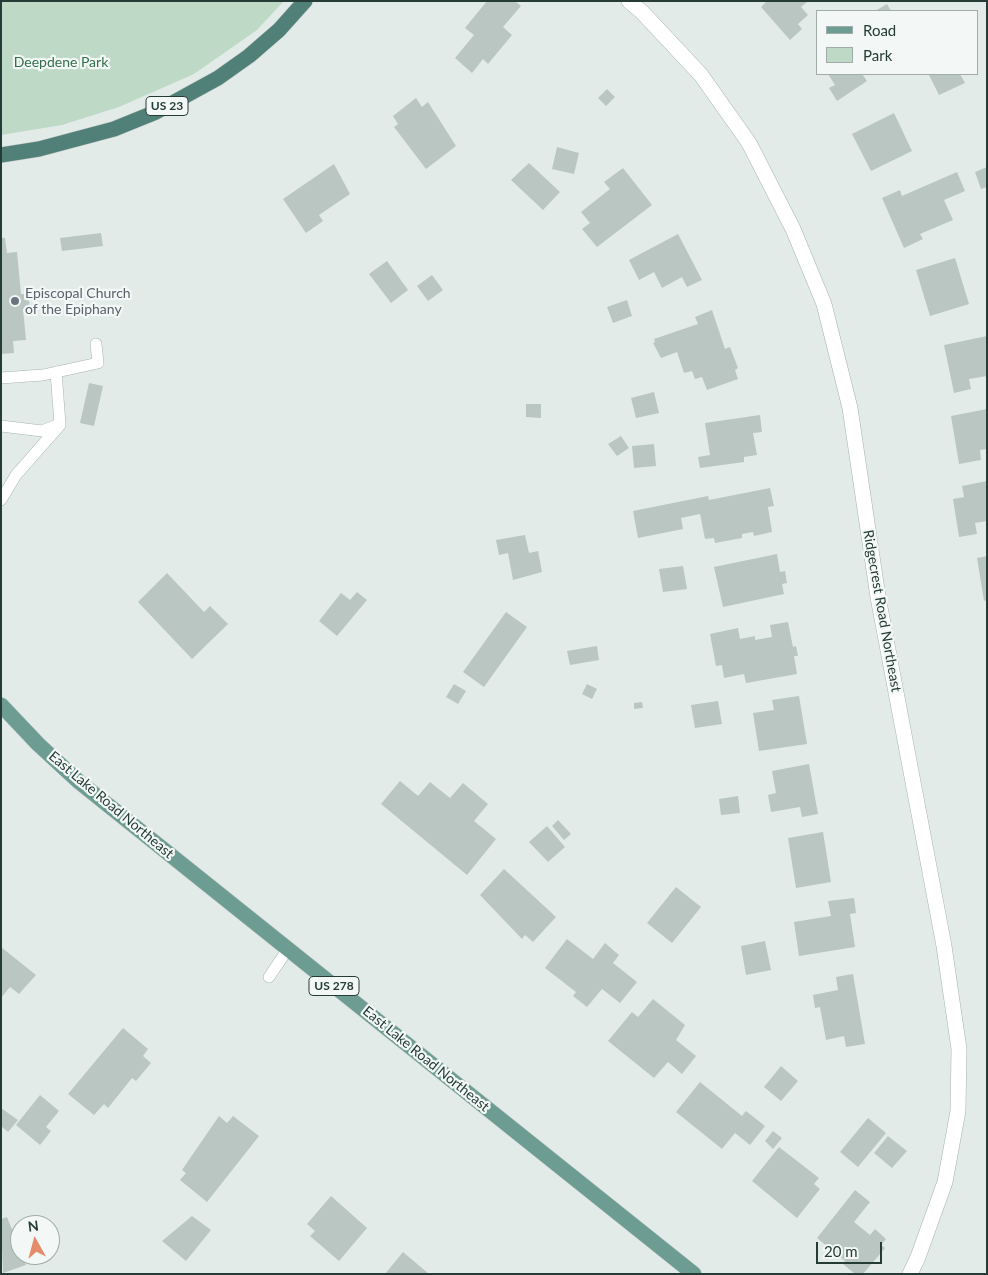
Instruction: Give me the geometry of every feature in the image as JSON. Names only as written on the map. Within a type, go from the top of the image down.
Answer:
[{"type":"highway","name":"US 23","points":[[1,155],[39,149],[96,134],[156,112],[218,78],[249,56],[279,30],[305,1]]},
{"type":"main road","name":"East Lake Road Northeast","points":[[1,705],[12,718],[78,781],[694,1274]]},
{"type":"street","name":"Ridgecrest Road Northeast","points":[[629,1],[642,12],[701,75],[749,143],[793,229],[824,304],[850,408],[878,597],[944,946],[959,1049],[958,1111],[945,1182],[910,1274]]},
{"type":"lane","points":[[1,378],[43,375],[98,363],[96,344]]},
{"type":"lane","points":[[1,500],[16,475],[60,424],[56,372]]},
{"type":"lane","points":[[1,426],[42,431],[60,424]]},
{"type":"lane","points":[[269,977],[288,949]]},
{"type":"green space","name":"Deepdene Park","points":[[1,1],[284,1],[257,30],[194,74],[119,107],[62,125],[1,135]]},
{"type":"building","points":[[487,1],[515,1],[521,6],[503,27],[512,35],[488,64],[483,59],[472,73],[455,58],[474,35],[465,28]]},
{"type":"building","points":[[767,1],[808,1],[801,7],[808,15],[798,24],[802,29],[790,40],[761,7]]},
{"type":"building","points":[[887,4],[890,10],[877,10]]},
{"type":"building","points":[[829,75],[863,75],[867,81],[837,101],[829,88],[835,85]]},
{"type":"building","points":[[929,75],[961,75],[965,83],[939,95]]},
{"type":"building","points":[[607,89],[615,97],[606,106],[598,98]]},
{"type":"building","points":[[416,98],[422,107],[428,102],[456,146],[426,169],[394,127],[398,124],[393,116]]},
{"type":"building","points":[[894,113],[912,151],[871,171],[852,134]]},
{"type":"building","points":[[557,147],[579,153],[574,174],[552,169]]},
{"type":"building","points":[[529,163],[560,192],[543,210],[511,180]]},
{"type":"building","points":[[334,164],[350,194],[319,215],[323,221],[306,233],[283,199]]},
{"type":"building","points":[[987,167],[987,187],[981,189],[975,172]]},
{"type":"building","points":[[623,168],[652,205],[597,247],[582,229],[590,223],[581,212],[610,189],[604,182]]},
{"type":"building","points":[[957,172],[965,191],[944,200],[953,220],[920,234],[923,239],[904,248],[882,198],[900,190],[902,196]]},
{"type":"building","points":[[101,233],[103,246],[62,251],[60,238]]},
{"type":"building","points":[[678,234],[702,280],[687,287],[682,277],[662,288],[654,272],[639,280],[629,260]]},
{"type":"building","name":"Episcopal Church of the Epiphany","points":[[1,238],[5,238],[7,253],[17,252],[21,294],[28,294],[30,309],[23,309],[26,340],[13,341],[14,353],[1,354]]},
{"type":"building","points":[[955,258],[969,304],[930,316],[916,270]]},
{"type":"building","points":[[387,261],[408,290],[391,303],[369,274]]},
{"type":"building","points":[[432,275],[443,290],[428,301],[417,286]]},
{"type":"building","points":[[627,300],[632,316],[613,323],[607,307]]},
{"type":"building","points":[[712,310],[725,349],[730,347],[738,368],[735,370],[738,379],[707,390],[702,377],[695,379],[692,371],[684,373],[677,352],[661,358],[653,343],[655,342],[654,339],[698,324],[695,317]]},
{"type":"building","points":[[987,336],[987,376],[969,379],[971,389],[954,393],[944,345]]},
{"type":"building","points":[[89,383],[103,386],[94,426],[80,423]]},
{"type":"building","points":[[654,392],[659,413],[636,418],[631,398]]},
{"type":"building","points":[[526,404],[541,404],[541,418],[526,417]]},
{"type":"building","points":[[987,409],[987,449],[980,450],[981,460],[959,464],[951,416]]},
{"type":"building","points":[[760,415],[762,432],[753,433],[757,455],[744,457],[744,462],[700,468],[698,457],[710,455],[705,423]]},
{"type":"building","points":[[621,436],[629,448],[617,456],[608,444]]},
{"type":"building","points":[[654,444],[656,466],[634,468],[632,446]]},
{"type":"building","points":[[987,481],[987,521],[975,523],[977,534],[959,537],[953,499],[964,497],[962,486]]},
{"type":"building","points":[[770,488],[774,506],[768,507],[772,532],[754,536],[753,532],[742,534],[742,538],[715,543],[714,538],[705,539],[700,514],[681,518],[683,529],[638,538],[633,511],[708,496],[709,500]]},
{"type":"building","points":[[525,535],[529,553],[538,551],[542,572],[513,580],[508,553],[499,555],[496,540]]},
{"type":"building","points":[[777,554],[780,572],[785,571],[787,583],[782,584],[784,594],[723,607],[714,567]]},
{"type":"building","points":[[987,556],[987,600],[984,601],[977,558]]},
{"type":"building","points":[[683,566],[687,589],[663,592],[659,569]]},
{"type":"building","points":[[167,573],[204,612],[210,606],[228,624],[192,659],[138,602]]},
{"type":"building","points":[[357,592],[367,600],[337,636],[319,621],[341,593],[350,600]]},
{"type":"building","points":[[506,612],[527,627],[484,687],[463,672]]},
{"type":"building","points":[[788,622],[793,647],[796,646],[798,656],[794,656],[797,674],[746,683],[744,674],[724,678],[722,665],[716,666],[710,634],[738,628],[740,639],[755,636],[755,640],[772,637],[770,625]]},
{"type":"building","points":[[597,646],[599,660],[570,665],[567,651]]},
{"type":"building","points":[[454,684],[466,691],[458,704],[446,697]]},
{"type":"building","points":[[587,684],[597,689],[592,699],[582,694]]},
{"type":"building","points":[[799,696],[807,744],[759,751],[753,713],[774,710],[772,700]]},
{"type":"building","points":[[718,701],[722,724],[695,728],[691,705]]},
{"type":"building","points":[[642,702],[643,708],[634,709],[634,703]]},
{"type":"building","points":[[809,764],[818,814],[802,817],[800,807],[771,812],[768,795],[776,793],[772,771]]},
{"type":"building","points":[[400,781],[418,796],[430,782],[450,798],[463,783],[488,804],[474,821],[496,839],[467,875],[381,804]]},
{"type":"building","points":[[738,796],[740,813],[721,815],[719,799]]},
{"type":"building","points":[[558,820],[571,834],[564,840],[552,826]]},
{"type":"building","points":[[547,826],[565,847],[548,862],[529,842]]},
{"type":"building","points":[[823,832],[831,882],[796,888],[788,838]]},
{"type":"building","points":[[504,869],[556,917],[533,942],[525,935],[522,939],[480,895]]},
{"type":"building","points":[[676,887],[701,907],[672,943],[647,923]]},
{"type":"building","points":[[854,898],[856,913],[850,914],[855,947],[799,956],[794,922],[831,916],[828,901]]},
{"type":"building","points":[[567,939],[593,959],[605,943],[619,955],[613,963],[637,982],[620,1003],[602,989],[587,1007],[573,996],[576,992],[545,968]]},
{"type":"building","points":[[765,941],[771,970],[746,975],[741,946]]},
{"type":"building","points":[[1,947],[36,975],[19,994],[10,987],[1,998]]},
{"type":"building","points":[[853,974],[865,1044],[846,1047],[844,1036],[826,1040],[820,1007],[815,1008],[813,995],[838,990],[836,977]]},
{"type":"building","points":[[653,999],[685,1025],[676,1040],[696,1056],[682,1074],[668,1062],[654,1078],[608,1041],[632,1012],[638,1017]]},
{"type":"building","points":[[123,1028],[148,1049],[143,1056],[151,1063],[136,1081],[132,1078],[108,1108],[104,1104],[94,1115],[68,1094]]},
{"type":"building","points":[[781,1066],[798,1081],[781,1101],[764,1087]]},
{"type":"building","points":[[700,1082],[742,1116],[746,1111],[765,1126],[750,1145],[735,1133],[722,1149],[676,1112]]},
{"type":"building","points":[[40,1095],[59,1111],[46,1127],[51,1131],[40,1145],[16,1125]]},
{"type":"building","points":[[1,1108],[18,1120],[8,1132],[1,1126]]},
{"type":"building","points":[[219,1116],[227,1123],[233,1116],[259,1136],[207,1202],[180,1180],[186,1173],[182,1170]]},
{"type":"building","points":[[868,1118],[886,1133],[858,1167],[840,1152]]},
{"type":"building","points":[[773,1131],[782,1138],[773,1149],[765,1141]]},
{"type":"building","points":[[888,1136],[907,1151],[892,1168],[874,1153]]},
{"type":"building","points":[[779,1147],[819,1178],[814,1184],[820,1189],[797,1218],[752,1181]]},
{"type":"building","points":[[855,1190],[870,1202],[854,1222],[870,1235],[875,1229],[886,1239],[881,1245],[885,1248],[863,1274],[855,1274],[843,1264],[845,1261],[817,1238]]},
{"type":"building","points":[[331,1196],[367,1228],[339,1261],[310,1236],[315,1231],[307,1224]]},
{"type":"building","points":[[192,1216],[211,1230],[186,1261],[162,1241]]},
{"type":"building","points":[[7,1217],[10,1225],[10,1265],[26,1265],[3,1273],[1,1219]]},
{"type":"building","points":[[403,1252],[429,1274],[385,1274]]},
{"type":"place","name":"Episcopal Church of the Epiphany","points":[[15,301]]}]
